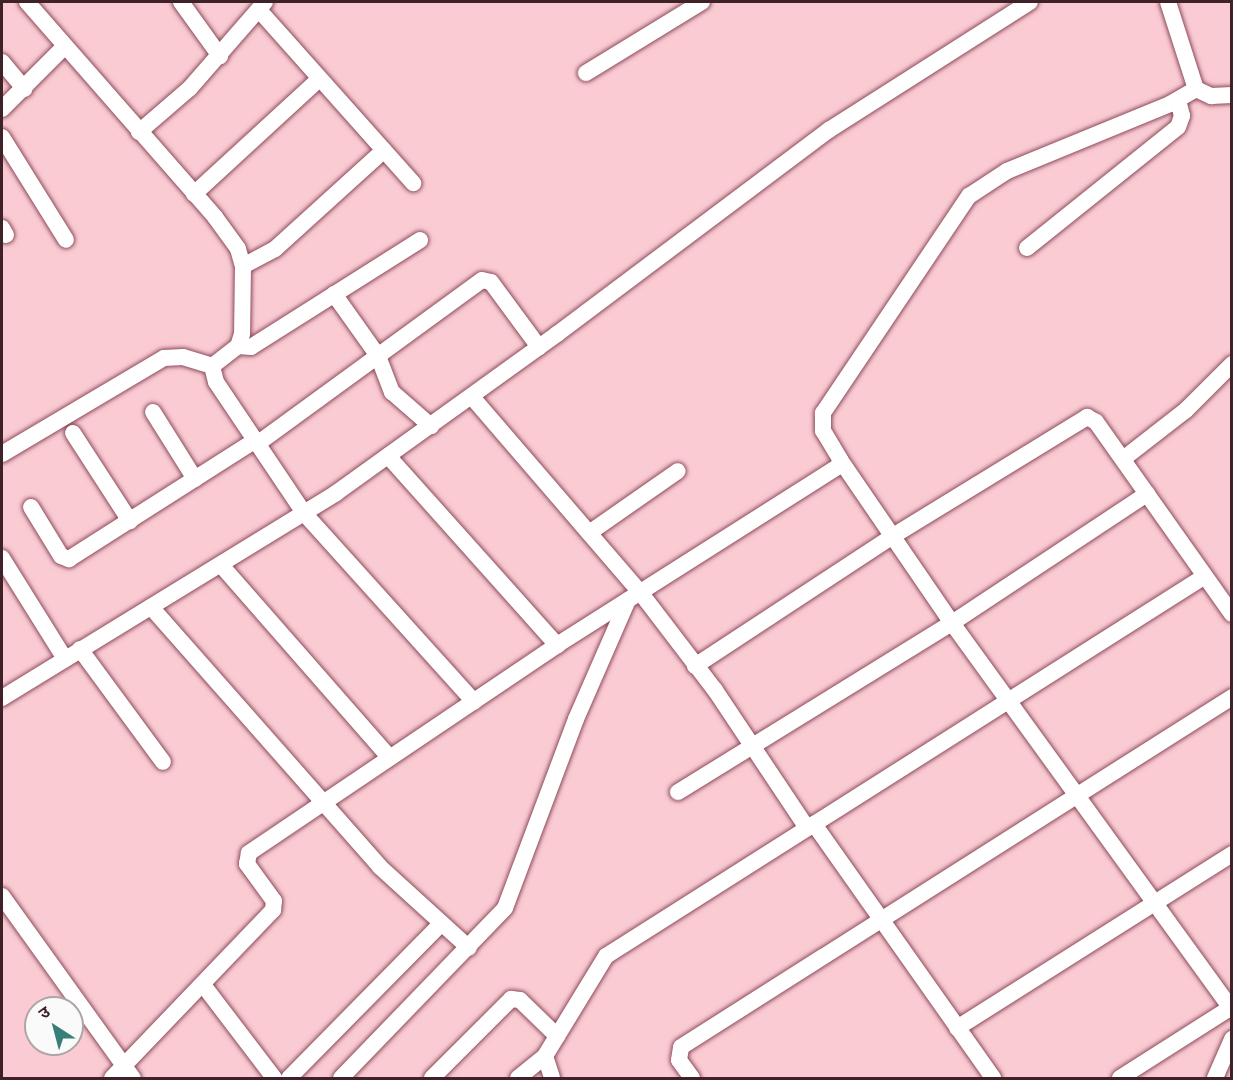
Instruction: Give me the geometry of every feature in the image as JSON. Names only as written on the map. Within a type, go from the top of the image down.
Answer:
[{"type":"street","points":[[27,2],[223,228],[243,267],[242,333],[238,346],[212,366]]},
{"type":"street","points":[[181,2],[220,56]]},
{"type":"street","points":[[586,73],[702,2]]},
{"type":"street","points":[[2,698],[304,513],[472,397],[829,130],[1030,2]]},
{"type":"street","points":[[1168,2],[1196,89],[1211,96],[1232,95]]},
{"type":"street","points":[[139,132],[220,56],[262,5],[318,80],[413,183]]},
{"type":"street","points":[[2,109],[25,89],[64,47]]},
{"type":"street","points":[[2,62],[25,89]]},
{"type":"street","points":[[194,194],[318,80]]},
{"type":"street","points":[[1120,1078],[1231,1009],[1008,702],[841,461],[823,431],[823,413],[969,196],[1007,171],[1179,100],[1196,89]]},
{"type":"street","points":[[1027,248],[1178,127],[1182,116],[1179,100]]},
{"type":"street","points":[[2,137],[66,240]]},
{"type":"street","points":[[243,267],[275,249],[384,150]]},
{"type":"street","points":[[238,346],[251,347],[336,297],[420,240]]},
{"type":"street","points":[[31,507],[66,558],[255,443],[478,282],[488,279],[539,347]]},
{"type":"street","points":[[336,297],[378,356],[392,392],[431,426]]},
{"type":"street","points":[[2,454],[164,358],[183,357],[212,366]]},
{"type":"street","points":[[1123,459],[1186,410],[1232,364]]},
{"type":"street","points":[[212,366],[216,382],[304,513],[474,702]]},
{"type":"street","points":[[472,397],[589,533],[634,596],[695,666],[993,1078]]},
{"type":"street","points":[[153,412],[195,479]]},
{"type":"street","points":[[695,666],[893,536],[1087,417],[1096,422],[1232,614]]},
{"type":"street","points":[[73,433],[130,521]]},
{"type":"street","points":[[388,456],[557,645]]},
{"type":"street","points":[[2,896],[123,1074],[275,905],[251,871],[249,854],[323,801],[557,645],[841,461]]},
{"type":"street","points":[[589,533],[678,471]]},
{"type":"street","points":[[678,792],[952,623],[1147,494]]},
{"type":"street","points":[[2,558],[65,659]]},
{"type":"street","points":[[221,565],[389,758]]},
{"type":"street","points":[[518,1078],[545,1056],[606,956],[1205,576]]},
{"type":"street","points":[[341,1078],[469,948],[511,896],[576,719],[634,596]]},
{"type":"street","points":[[150,608],[380,867],[469,948]]},
{"type":"street","points":[[80,649],[163,762]]},
{"type":"street","points":[[692,1078],[679,1060],[681,1047],[1232,697]]},
{"type":"street","points":[[957,1028],[1152,903],[1232,855]]},
{"type":"street","points":[[289,1078],[441,924]]},
{"type":"street","points":[[204,986],[274,1078]]},
{"type":"street","points":[[432,1078],[511,999],[520,1000],[557,1035]]},
{"type":"street","points":[[1215,1078],[1232,1040]]},
{"type":"street","points":[[545,1056],[552,1078]]}]
